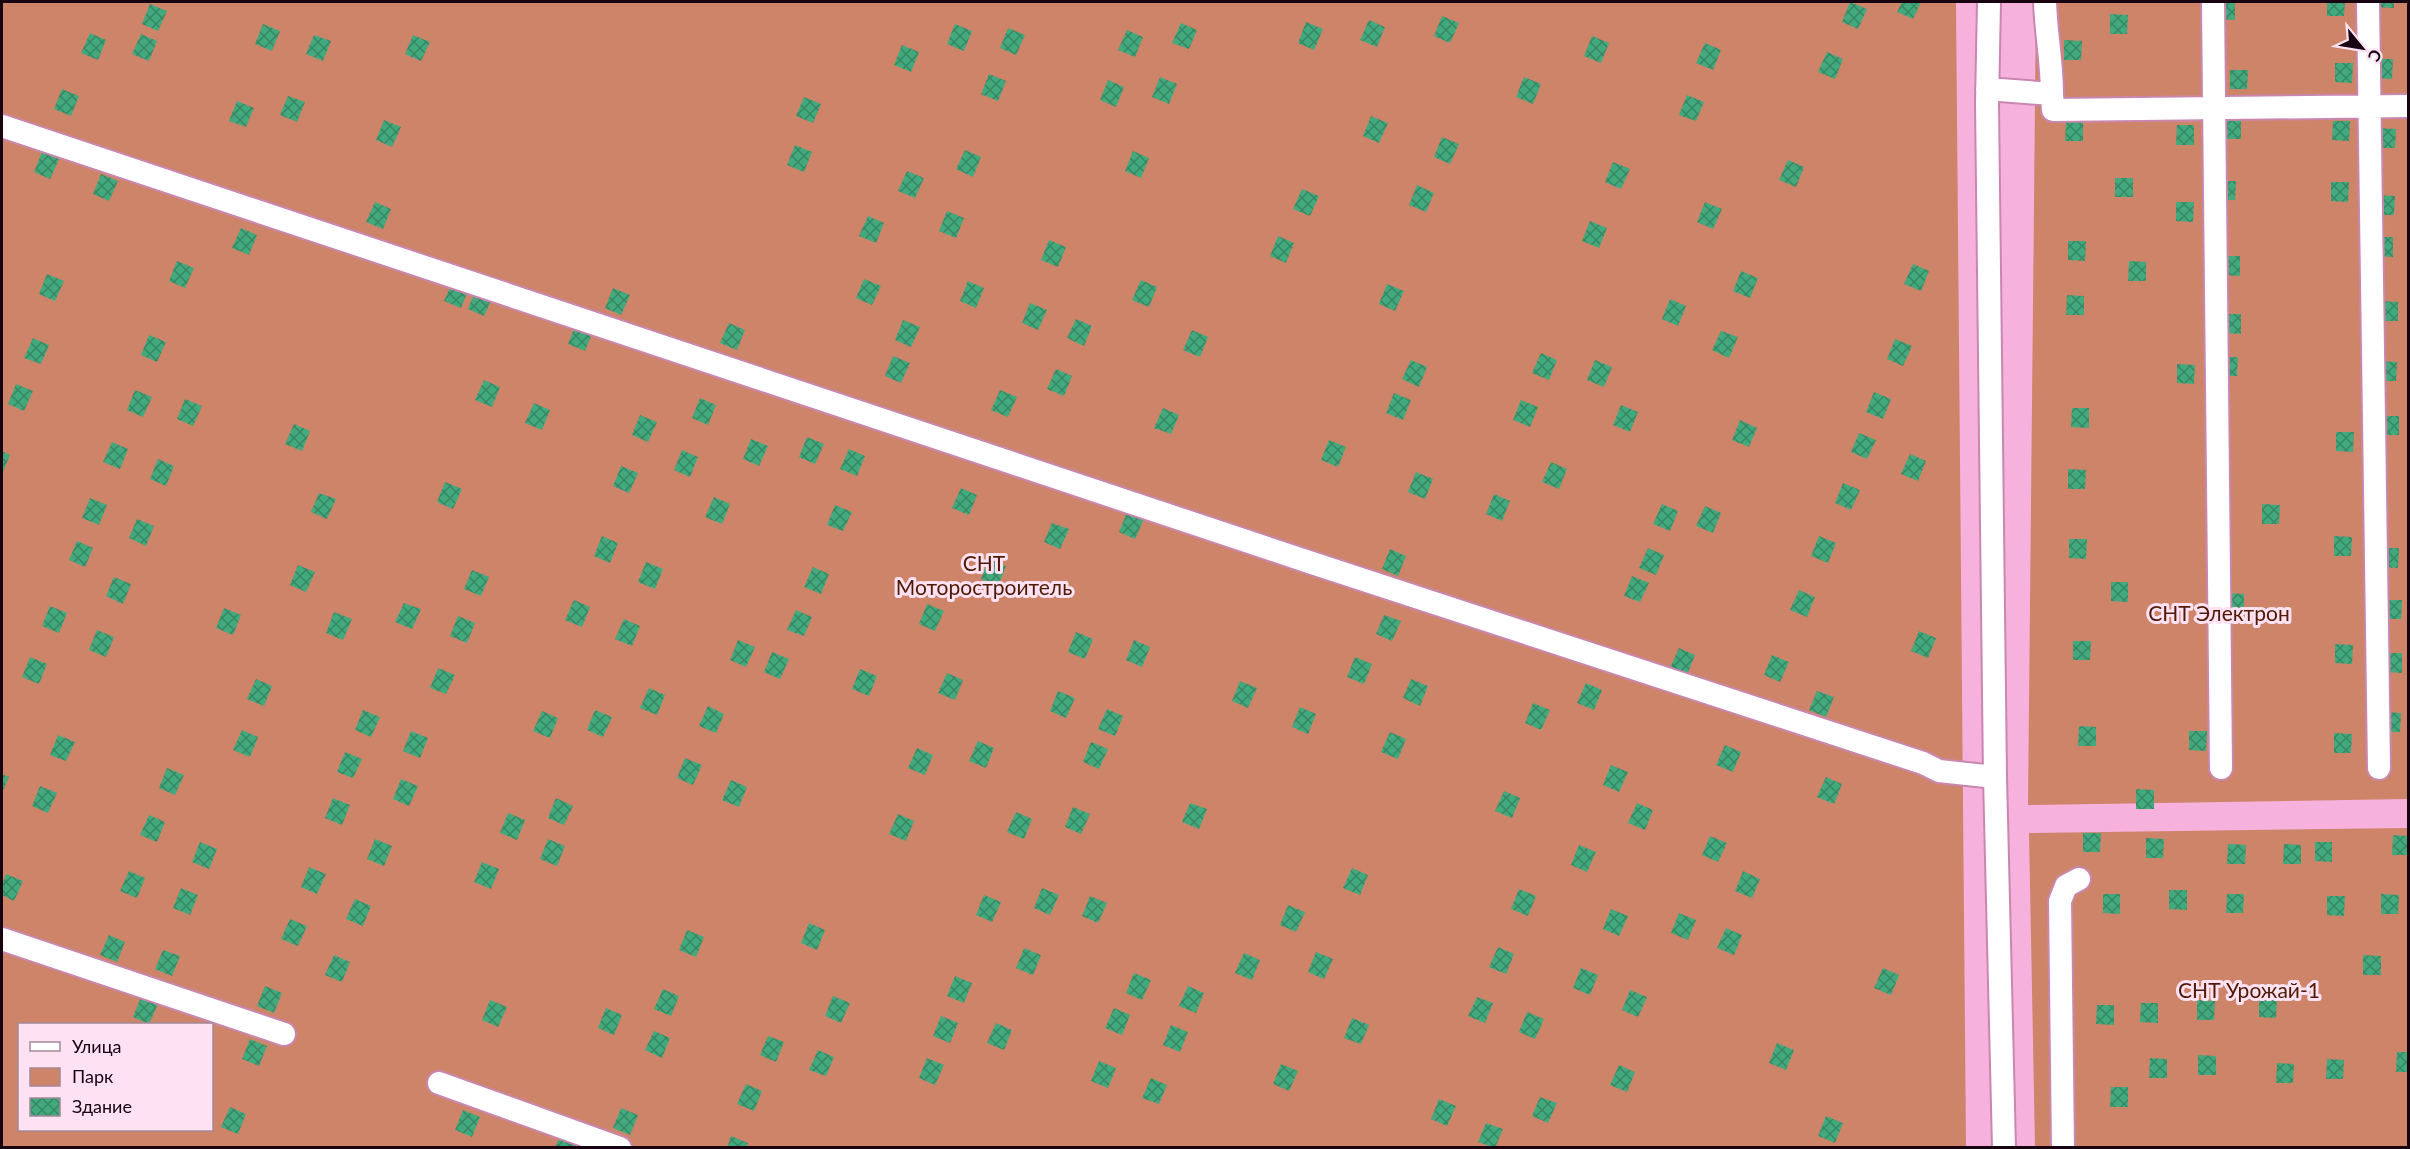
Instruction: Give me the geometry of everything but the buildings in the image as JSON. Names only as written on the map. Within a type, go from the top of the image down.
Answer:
[{"type":"street","points":[[1989,2],[1987,89],[1995,777],[2004,1148]]},
{"type":"street","points":[[2045,2],[2047,48],[2052,66],[2053,110],[2409,106]]},
{"type":"street","points":[[2213,2],[2221,768]]},
{"type":"street","points":[[2368,2],[2379,768]]},
{"type":"street","points":[[1987,89],[2052,94]]},
{"type":"street","points":[[2,126],[1312,563],[1836,734],[1923,763],[1939,771],[1995,777]]},
{"type":"street","points":[[2063,1148],[2060,901],[2066,886],[2079,879]]},
{"type":"street","points":[[2,939],[284,1034]]},
{"type":"street","points":[[440,1083],[620,1148]]},
{"type":"green space","name":"СНТ Моторостроитель","points":[[2,2],[1956,2],[1966,1147],[2,1148]]},
{"type":"green space","name":"СНТ Электрон","points":[[2036,2],[2408,2],[2408,799],[2028,805]]},
{"type":"green space","name":"СНТ Урожай-1","points":[[2408,828],[2408,1147],[2035,1147],[2029,833]]}]
